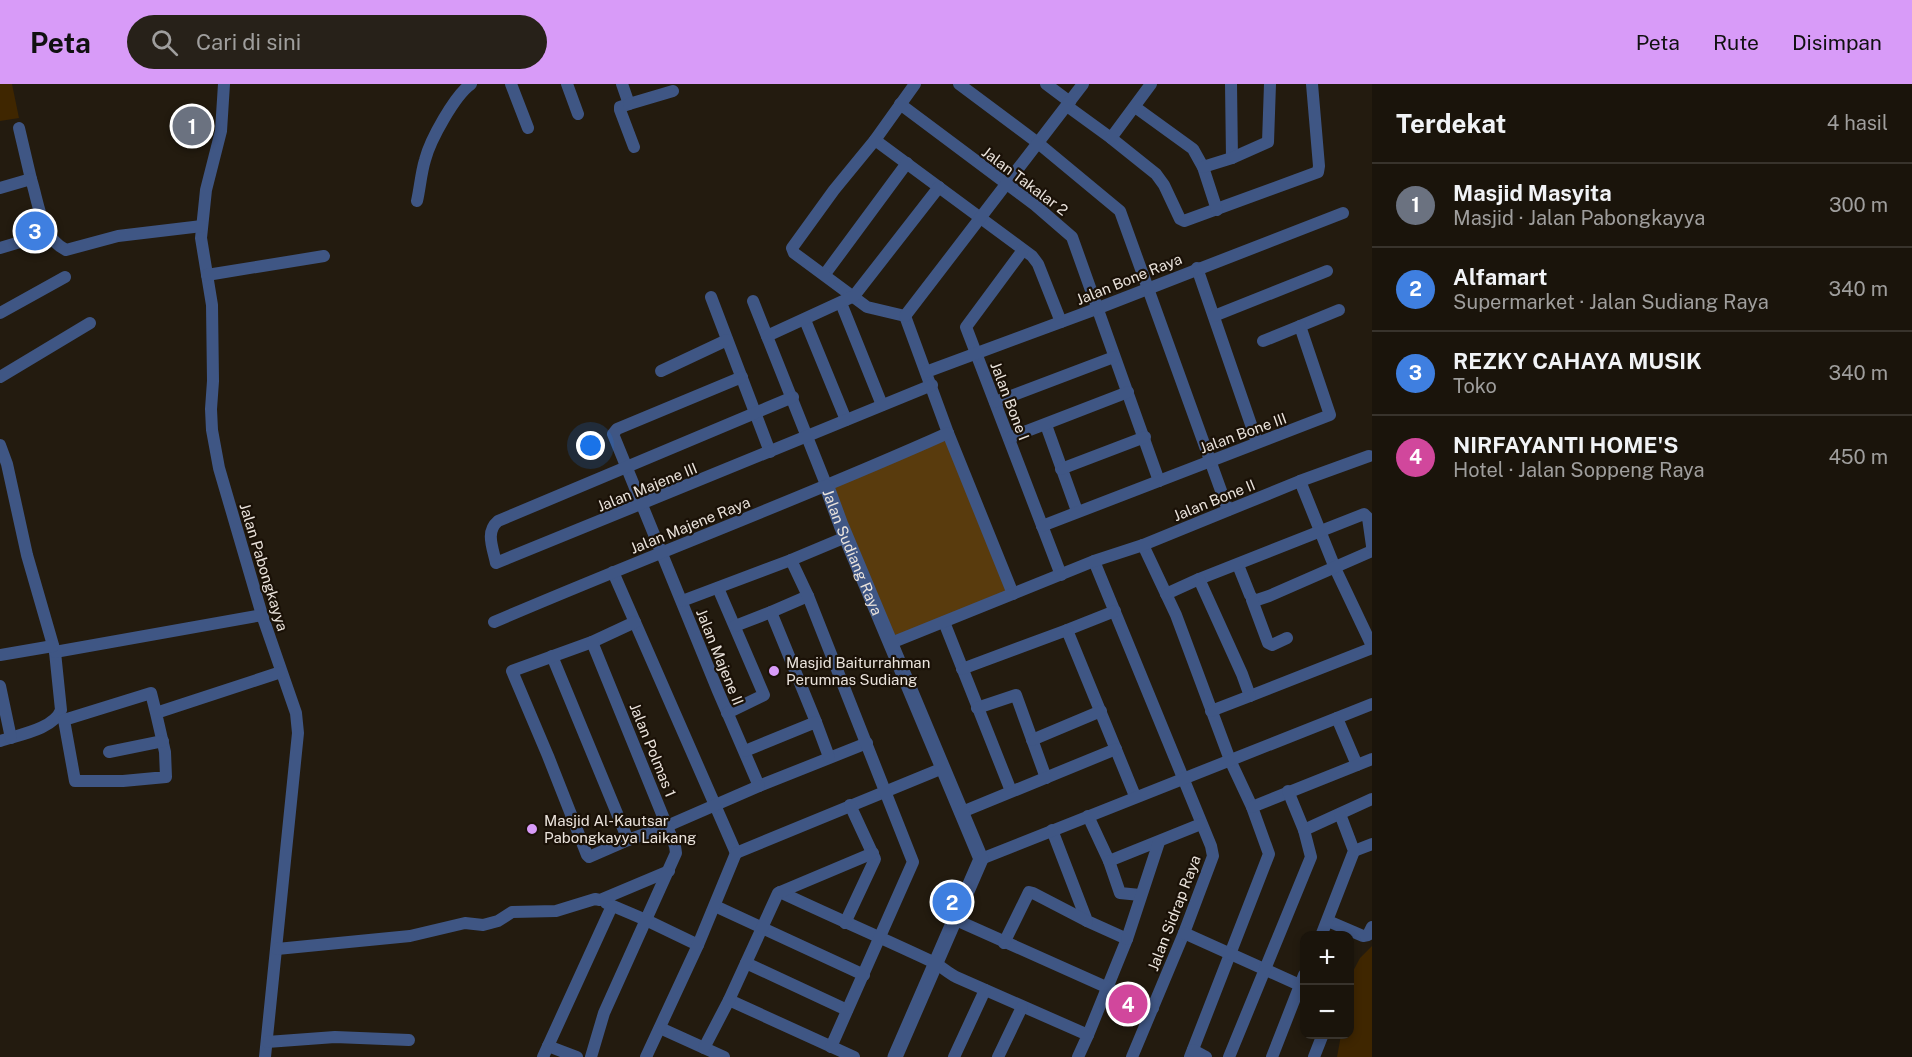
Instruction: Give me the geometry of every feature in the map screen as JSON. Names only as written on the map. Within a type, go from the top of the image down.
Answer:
[{"type":"street","name":"Jalan Pabongkayya","points":[[224,84],[221,131],[206,190],[201,238],[212,305],[212,430],[219,468],[262,615],[296,713],[298,733],[265,1057]]},
{"type":"street","points":[[511,84],[528,128]]},
{"type":"street","points":[[567,84],[578,114]]},
{"type":"street","points":[[622,84],[629,104]]},
{"type":"street","points":[[905,316],[871,308],[794,252],[793,246],[915,84]]},
{"type":"street","points":[[959,84],[1038,143],[1120,211],[1228,510]]},
{"type":"street","points":[[1046,84],[1156,174],[1182,221],[1318,172],[1312,84]]},
{"type":"street","points":[[905,316],[1083,84]]},
{"type":"street","points":[[1111,138],[1151,84]]},
{"type":"street","points":[[1230,84],[1232,158]]},
{"type":"street","points":[[1203,167],[1232,158],[1268,142],[1270,84]]},
{"type":"street","points":[[417,201],[425,159],[462,86]]},
{"type":"street","points":[[634,147],[620,108],[674,91]]},
{"type":"street","name":"Jalan Takalar 2","points":[[900,104],[1035,205],[1072,237],[1096,309],[1160,480]]},
{"type":"street","points":[[1135,107],[1193,149],[1203,167],[1217,210]]},
{"type":"street","points":[[19,128],[31,179],[48,234],[56,245],[66,250],[118,236],[202,226]]},
{"type":"street","points":[[875,140],[1035,260],[1061,322]]},
{"type":"street","points":[[825,274],[907,163]]},
{"type":"street","points":[[0,188],[31,179]]},
{"type":"street","points":[[767,336],[854,296],[939,187]]},
{"type":"street","name":"Jalan Bone Raya","points":[[926,372],[1096,309],[1342,213]]},
{"type":"street","points":[[0,248],[48,234]]},
{"type":"street","name":"Jalan Bone I","points":[[1023,250],[966,325],[1042,526],[1066,573]]},
{"type":"street","points":[[207,275],[324,256]]},
{"type":"street","points":[[1197,268],[1257,442]]},
{"type":"street","points":[[1214,316],[1327,271]]},
{"type":"street","points":[[0,313],[65,277]]},
{"type":"street","points":[[711,297],[770,452]]},
{"type":"street","points":[[753,301],[827,487]]},
{"type":"street","points":[[841,303],[882,405]]},
{"type":"street","points":[[1263,341],[1339,310]]},
{"type":"street","points":[[905,316],[948,433],[1013,594]]},
{"type":"street","points":[[808,318],[846,420]]},
{"type":"street","points":[[0,377],[90,323]]},
{"type":"street","name":"Jalan Bone III","points":[[1042,526],[1330,415],[1300,326]]},
{"type":"street","points":[[661,371],[727,340]]},
{"type":"street","points":[[995,402],[1114,357]]},
{"type":"street","name":"Jalan Majene II","points":[[742,377],[614,431],[613,434],[759,786]]},
{"type":"street","name":"Jalan Majene III","points":[[627,466],[498,521],[490,532],[496,563],[932,385]]},
{"type":"street","points":[[1009,438],[1128,392]]},
{"type":"street","points":[[627,466],[793,397]]},
{"type":"street","points":[[1046,425],[1077,511]]},
{"type":"street","name":"Jalan Sudiang Raya","points":[[948,433],[827,487],[981,859]]},
{"type":"street","points":[[1061,469],[1145,437]]},
{"type":"street","points":[[0,445],[7,464],[27,555],[54,649],[61,710],[59,716],[51,724],[5,740],[0,686]]},
{"type":"street","name":"Jalan Bone II","points":[[891,643],[1094,561],[1143,545],[1300,481],[1369,456]]},
{"type":"street","points":[[1211,711],[1372,647],[1319,532],[1300,481]]},
{"type":"street","name":"Jalan Majene Raya","points":[[494,622],[827,487]]},
{"type":"street","points":[[1166,594],[1364,514],[1368,518],[1372,546]]},
{"type":"street","points":[[682,602],[846,537]]},
{"type":"street","points":[[1143,545],[1166,594],[1269,854],[1191,1054],[1206,1057]]},
{"type":"street","points":[[1252,600],[1269,596],[1372,551]]},
{"type":"street","points":[[791,560],[808,596],[913,862],[831,1047]]},
{"type":"street","name":"Jalan Sidrap Raya","points":[[1094,561],[1184,778],[1213,856],[1184,933],[1132,1057]]},
{"type":"street","points":[[1238,565],[1268,643],[1272,645],[1287,638]]},
{"type":"street","points":[[614,572],[736,853]]},
{"type":"street","points":[[1199,579],[1250,696]]},
{"type":"street","points":[[718,588],[764,695],[727,713]]},
{"type":"street","points":[[735,626],[808,596]]},
{"type":"street","points":[[962,669],[1115,610]]},
{"type":"street","points":[[771,612],[829,757]]},
{"type":"street","points":[[0,655],[54,649],[262,615]]},
{"type":"street","points":[[635,622],[592,642],[512,672],[589,857],[867,743]]},
{"type":"street","points":[[944,622],[1011,791]]},
{"type":"street","points":[[1067,630],[1135,796]]},
{"type":"street","name":"Jalan Polmas 1","points":[[591,1057],[604,1013],[676,853],[630,732],[592,642]]},
{"type":"street","points":[[552,656],[628,840]]},
{"type":"street","points":[[156,713],[281,672]]},
{"type":"street","points":[[152,693],[156,713],[163,741],[166,777],[123,781],[75,781],[64,720],[152,693]]},
{"type":"street","points":[[977,708],[1015,694],[1017,696],[1046,778]]},
{"type":"street","points":[[895,1057],[981,859],[1135,796],[1372,704]]},
{"type":"street","points":[[1032,740],[1101,711]]},
{"type":"street","points":[[1338,718],[1358,765]]},
{"type":"street","points":[[745,751],[816,722]]},
{"type":"street","points":[[109,753],[163,741]]},
{"type":"street","points":[[962,812],[1116,749]]},
{"type":"street","points":[[1252,807],[1372,759]]},
{"type":"street","points":[[646,1057],[698,945],[736,853],[943,768]]},
{"type":"street","points":[[1229,1057],[1311,857],[1304,830],[1288,792]]},
{"type":"street","points":[[1304,830],[1372,799]]},
{"type":"street","points":[[845,923],[875,859],[850,805]]},
{"type":"street","points":[[1323,931],[1354,851],[1340,814]]},
{"type":"street","points":[[1088,816],[1109,861],[1120,892],[1140,895]]},
{"type":"street","points":[[1109,861],[1201,824]]},
{"type":"street","points":[[1052,830],[1087,921]]},
{"type":"street","points":[[1078,1057],[1126,939],[1159,842]]},
{"type":"street","points":[[1354,851],[1372,844]]},
{"type":"street","points":[[704,1048],[780,892],[873,854]]},
{"type":"street","points":[[600,900],[669,871]]},
{"type":"street","points":[[780,892],[936,964],[946,972],[1088,1035]]},
{"type":"street","points":[[1004,943],[1029,892],[1126,939]]},
{"type":"street","points":[[277,949],[410,936],[465,923],[483,925],[498,921],[512,912],[556,911],[595,899],[698,945]]},
{"type":"street","points":[[577,1057],[546,1051],[612,906]]},
{"type":"street","points":[[715,906],[864,975]]},
{"type":"street","points":[[956,920],[1153,1008]]},
{"type":"street","points":[[1328,921],[1363,936],[1368,935],[1372,927]]},
{"type":"street","points":[[1184,933],[1264,970],[1300,981]]},
{"type":"street","points":[[746,963],[847,1010]]},
{"type":"street","points":[[1272,1057],[1302,985]]},
{"type":"street","points":[[954,1057],[985,990]]},
{"type":"street","points":[[729,1000],[854,1057]]},
{"type":"street","points":[[998,1057],[1022,1007]]},
{"type":"street","points":[[660,1028],[724,1057]]},
{"type":"street","points":[[267,1042],[335,1037],[409,1040]]},
{"type":"street","points":[[1314,1057],[1321,1039]]},
{"type":"shaded area","points":[[0,84],[12,84],[19,118],[0,121]]},
{"type":"shaded area","points":[[948,433],[1013,594],[891,643],[827,487]]},
{"type":"shaded area","points":[[1372,946],[1372,1057],[1337,1057],[1340,1039],[1354,1039],[1354,969],[1360,958]]},
{"type":"place","name":"Masjid Masyita","points":[[192,126]]},
{"type":"place","name":"REZKY CAHAYA MUSIK","points":[[35,231]]},
{"type":"place","name":"Masjid Baiturrahman Perumnas Sudiang","points":[[774,671]]},
{"type":"place","name":"Masjid Al-Kautsar Pabongkayya Laikang","points":[[532,829]]},
{"type":"place","name":"Alfamart","points":[[952,902]]},
{"type":"place","name":"NIRFAYANTI HOME'S","points":[[1128,1004]]}]
